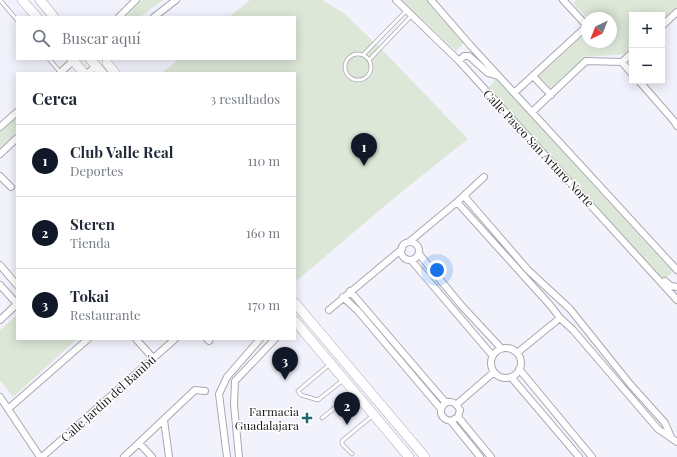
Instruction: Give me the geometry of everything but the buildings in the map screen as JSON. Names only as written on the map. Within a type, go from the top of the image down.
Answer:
[{"type":"main road","points":[[22,0],[36,16]]},
{"type":"main road","points":[[40,0],[53,16]]},
{"type":"main road","points":[[74,60],[83,72]]},
{"type":"main road","points":[[107,60],[107,63],[114,72]]},
{"type":"main road","points":[[296,304],[425,457]]},
{"type":"main road","points":[[296,309],[322,334]]},
{"type":"main road","points":[[297,326],[328,360],[409,457]]},
{"type":"main road","points":[[328,360],[334,362],[355,386],[358,388],[363,384]]},
{"type":"street","points":[[120,16],[136,0]]},
{"type":"street","points":[[155,16],[176,0]]},
{"type":"street","name":"Calle Paseo San Arturo Norte","points":[[396,0],[459,61],[677,300]]},
{"type":"street","name":"Calle Paseo San Arturo Norte","points":[[431,0],[498,76],[677,270]]},
{"type":"street","points":[[566,1],[581,19]]},
{"type":"street","points":[[665,23],[677,12]]},
{"type":"street","points":[[514,93],[581,31]]},
{"type":"street","points":[[459,61],[464,56],[468,56],[488,73],[498,76]]},
{"type":"street","points":[[532,112],[586,61],[622,62],[629,56]]},
{"type":"street","points":[[61,72],[74,60]]},
{"type":"street","points":[[622,62],[629,70]]},
{"type":"street","points":[[532,76],[551,95]]},
{"type":"street","points":[[642,84],[676,122]]},
{"type":"street","points":[[0,127],[16,113]]},
{"type":"street","points":[[0,154],[16,139]]},
{"type":"street","points":[[0,176],[10,187]]},
{"type":"street","points":[[329,310],[484,178]]},
{"type":"street","points":[[464,196],[528,270],[570,308],[630,384],[665,423],[671,437]]},
{"type":"street","points":[[457,202],[658,429],[677,442]]},
{"type":"street","points":[[410,242],[414,242],[418,245],[419,254],[461,305],[501,348]]},
{"type":"street","points":[[402,249],[403,257],[411,260],[492,355]]},
{"type":"street","points":[[411,260],[416,258],[419,254]]},
{"type":"street","points":[[513,264],[519,260]]},
{"type":"street","points":[[0,265],[16,284]]},
{"type":"street","points":[[647,266],[652,268],[671,286],[677,287]]},
{"type":"street","points":[[0,285],[16,303]]},
{"type":"street","points":[[350,291],[446,403]]},
{"type":"street","points":[[343,297],[358,311],[441,409],[443,417],[446,420],[451,421],[480,457]]},
{"type":"street","points":[[553,309],[556,304],[562,301]]},
{"type":"street","points":[[0,320],[16,305]]},
{"type":"street","points":[[454,311],[461,305]]},
{"type":"street","points":[[567,325],[573,323],[576,317]]},
{"type":"street","points":[[517,353],[560,318]]},
{"type":"street","points":[[8,409],[87,340]]},
{"type":"street","points":[[137,340],[153,358]]},
{"type":"street","name":"Calle Jardín del Bambú","points":[[41,457],[174,340]]},
{"type":"street","points":[[227,457],[219,394],[227,377],[259,340]]},
{"type":"street","points":[[239,457],[234,405],[235,381],[274,340]]},
{"type":"street","points":[[501,348],[510,348],[517,353],[520,358],[519,369],[516,374],[505,378],[494,372],[491,367],[491,361],[492,355],[496,351],[501,348]]},
{"type":"street","points":[[398,358],[404,353]]},
{"type":"street","points":[[236,366],[243,371]]},
{"type":"street","points":[[519,369],[573,436],[592,457]]},
{"type":"street","points":[[456,404],[494,372]]},
{"type":"street","points":[[511,377],[579,457]]},
{"type":"street","points":[[624,389],[630,384]]},
{"type":"street","points":[[124,457],[195,390],[205,391]]},
{"type":"street","points":[[0,398],[41,457]]},
{"type":"street","points":[[441,409],[446,403],[452,402],[456,404],[460,410],[458,417],[451,421]]},
{"type":"street","points":[[458,417],[491,457]]},
{"type":"street","points":[[164,420],[168,457]]},
{"type":"street","points":[[566,442],[573,436]]},
{"type":"street","points":[[139,443],[152,457]]},
{"type":"lane","points":[[0,0],[16,19]]},
{"type":"lane","points":[[363,55],[407,10]]},
{"type":"lane","points":[[369,60],[412,15]]},
{"type":"lane","points":[[356,54],[363,55],[369,60],[371,66],[369,73],[365,78],[359,80],[352,79],[347,74],[345,68],[346,62],[350,57],[356,54]]},
{"type":"lane","points":[[50,60],[59,72]]},
{"type":"lane","points":[[328,360],[298,391],[301,395],[318,400],[344,379]]},
{"type":"lane","points":[[322,418],[354,392]]},
{"type":"lane","points":[[352,454],[342,444],[342,441],[374,415]]},
{"type":"green space","points":[[142,0],[163,0],[141,16],[127,16]]},
{"type":"green space","points":[[250,0],[322,0],[345,14],[391,59],[468,139],[399,194],[296,281],[296,72],[163,72],[178,60],[296,60],[296,16],[230,16]]},
{"type":"green space","points":[[402,0],[430,0],[464,43],[456,51]]},
{"type":"green space","points":[[576,0],[677,0],[677,7],[665,18],[665,12],[629,12],[629,52],[626,54],[585,57],[551,88],[539,76],[581,38],[581,48],[617,48],[617,12],[581,12],[573,3]]},
{"type":"green space","points":[[496,79],[671,270],[672,273],[662,280],[487,90]]},
{"type":"green space","points":[[16,117],[16,133],[0,148],[0,132]]},
{"type":"green space","points":[[16,316],[16,340],[76,340],[13,397],[0,380],[0,330]]},
{"type":"place","name":"Club Valle Real","points":[[364,166]]},
{"type":"place","name":"Tokai","points":[[285,380]]},
{"type":"place","name":"Farmacia Guadalajara","points":[[307,418]]},
{"type":"place","name":"Steren","points":[[347,425]]}]
